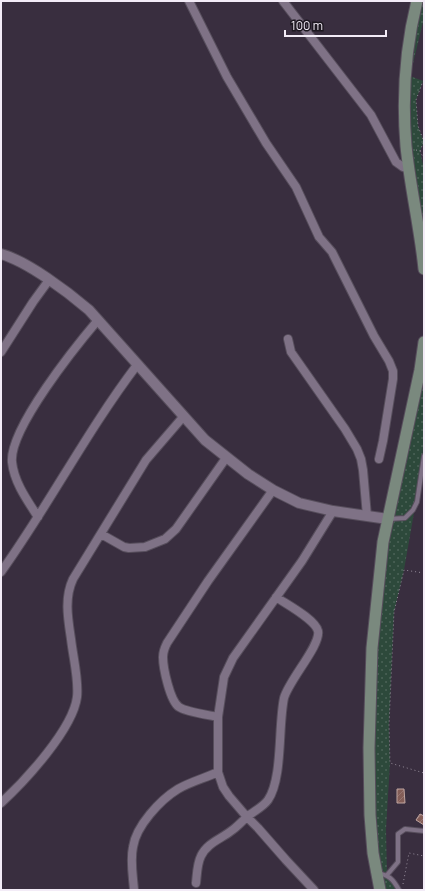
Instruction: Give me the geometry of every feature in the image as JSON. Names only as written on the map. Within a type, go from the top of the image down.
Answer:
[{"type":"main road","points":[[417,1],[408,44],[404,107],[406,146],[424,269]]},
{"type":"main road","points":[[380,890],[382,874],[373,853],[370,815],[370,709],[372,648],[383,542],[420,370],[424,342]]},
{"type":"street","points":[[189,1],[227,77],[266,143],[296,188],[319,237],[332,252],[374,336],[389,361],[393,371],[393,379],[379,459]]},
{"type":"street","points":[[283,1],[371,115],[396,162],[409,169]]},
{"type":"street","points":[[1,254],[17,260],[49,280],[82,304],[98,320],[204,440],[226,458],[273,490],[299,503],[333,511],[388,519]]},
{"type":"street","points":[[1,352],[49,280]]},
{"type":"street","points":[[38,517],[22,491],[13,468],[12,454],[14,445],[48,386],[75,348],[98,320]]},
{"type":"street","points":[[288,339],[291,352],[357,448],[363,470],[367,516]]},
{"type":"street","points":[[1,572],[38,517],[116,392],[137,365]]},
{"type":"street","points":[[1,803],[46,755],[66,725],[75,706],[77,697],[77,681],[68,614],[68,595],[70,586],[78,569],[146,460],[184,417]]},
{"type":"street","points":[[101,534],[124,547],[129,548],[144,547],[165,539],[176,529],[226,458]]},
{"type":"street","points":[[218,717],[183,709],[176,704],[165,674],[163,657],[164,651],[167,643],[208,581],[273,490]]},
{"type":"street","points":[[314,890],[247,817],[223,787],[218,772],[218,717],[224,677],[228,668],[242,645],[315,541],[333,511]]},
{"type":"street","points":[[196,883],[199,864],[204,851],[264,805],[272,793],[277,775],[282,709],[285,696],[292,680],[314,647],[318,635],[318,629],[310,620],[276,597]]},
{"type":"street","points":[[134,890],[132,859],[133,846],[140,828],[162,802],[173,792],[185,785],[218,772]]},
{"type":"lane","points":[[388,519],[405,518],[413,510],[417,502],[424,456]]},
{"type":"lane","points":[[400,890],[382,874],[398,862],[398,834],[405,829],[424,831]]},
{"type":"path","points":[[420,151],[424,142],[418,126],[416,100],[424,81]]},
{"type":"path","points":[[406,146],[420,151],[424,158]]},
{"type":"path","points":[[424,573],[404,570],[394,612],[389,725],[390,763],[424,773]]},
{"type":"path","points":[[424,576],[424,588]]},
{"type":"path","points":[[400,890],[409,853],[424,856]]},
{"type":"green space","points":[[417,1],[424,1],[424,18],[410,76],[423,81],[416,100],[418,126],[424,142],[420,151],[424,169],[424,269],[404,107]]},
{"type":"green space","points":[[424,342],[424,426],[422,467],[404,570],[394,612],[389,725],[390,763],[386,829],[387,875],[399,890],[380,890],[370,815],[377,597]]},
{"type":"building","points":[[397,789],[404,789],[405,803],[397,803]]},
{"type":"building","points":[[420,814],[424,816],[424,825],[416,820]]}]
